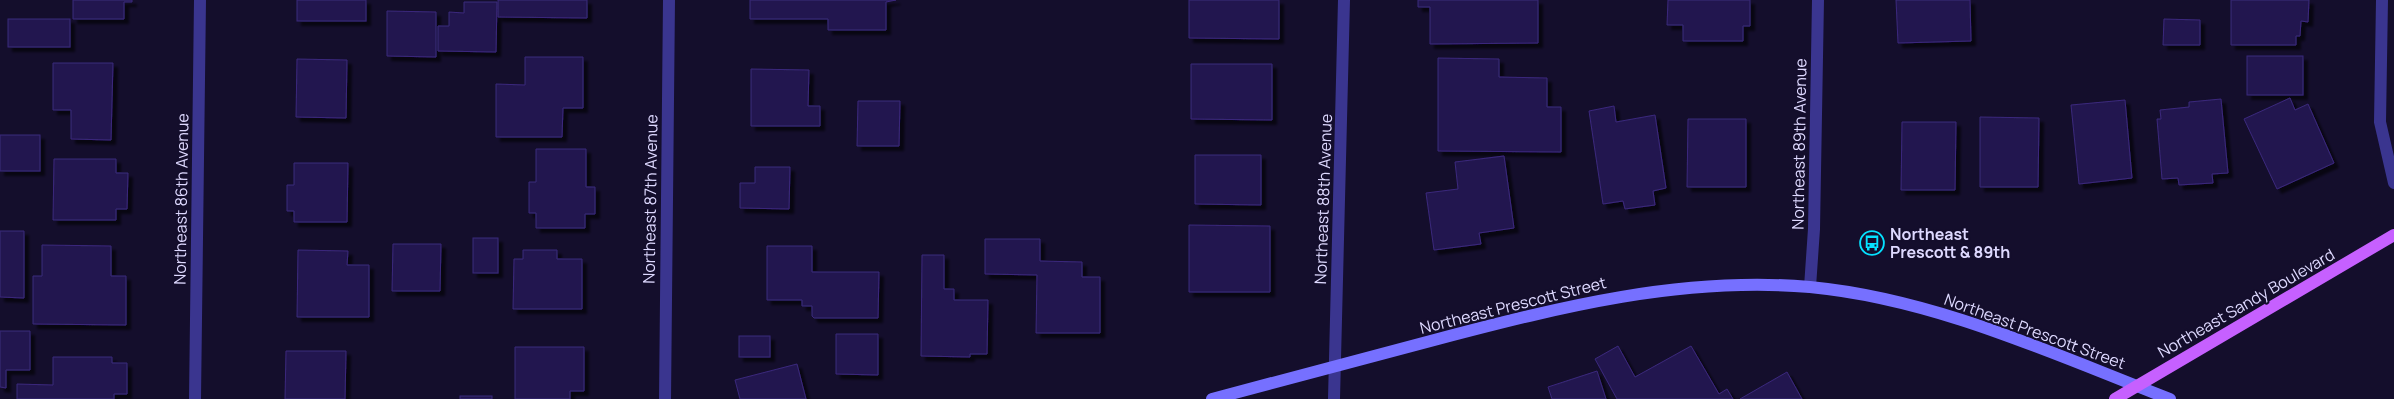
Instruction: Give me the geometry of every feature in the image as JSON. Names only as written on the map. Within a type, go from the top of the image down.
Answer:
[{"type":"main road","name":"Northeast Sandy Boulevard","points":[[2115,399],[2394,235]]},
{"type":"street","name":"Northeast 86th Avenue","points":[[195,399],[200,0]]},
{"type":"street","name":"Northeast 87th Avenue","points":[[665,399],[669,0]]},
{"type":"street","name":"Northeast 88th Avenue","points":[[1334,399],[1344,0]]},
{"type":"street","name":"Northeast 89th Avenue","points":[[1810,288],[1814,229],[1818,0]]},
{"type":"street","points":[[2382,0],[2380,122],[2394,183]]},
{"type":"street","name":"Northeast Prescott Street","points":[[1212,399],[1546,310],[1662,290],[1706,287],[1810,288],[1907,305],[1974,323],[2170,399]]},
{"type":"building","points":[[73,0],[132,0],[132,2],[124,2],[124,19],[73,19]]},
{"type":"building","points":[[297,0],[366,0],[366,21],[297,21]]},
{"type":"building","points":[[498,0],[587,0],[587,18],[498,17]]},
{"type":"building","points":[[750,0],[896,0],[886,2],[886,30],[828,30],[828,19],[750,19]]},
{"type":"building","points":[[1189,0],[1279,0],[1279,39],[1189,38]]},
{"type":"building","points":[[1418,0],[1538,0],[1538,43],[1430,44],[1430,7],[1418,7]]},
{"type":"building","points":[[1668,0],[1750,0],[1750,26],[1743,26],[1743,41],[1683,41],[1683,25],[1667,25]]},
{"type":"building","points":[[1896,0],[1970,0],[1971,41],[1898,43]]},
{"type":"building","points":[[2231,0],[2309,0],[2308,22],[2301,21],[2300,36],[2296,36],[2296,45],[2231,45]]},
{"type":"building","points":[[464,2],[497,2],[496,52],[438,51],[438,26],[449,26],[449,12],[464,13]]},
{"type":"building","points":[[387,11],[436,12],[436,57],[387,56]]},
{"type":"building","points":[[8,19],[70,19],[70,47],[8,47]]},
{"type":"building","points":[[2164,19],[2200,20],[2200,45],[2163,45]]},
{"type":"building","points":[[2247,56],[2303,56],[2303,95],[2247,95]]},
{"type":"building","points":[[525,57],[583,57],[583,108],[563,108],[562,137],[496,137],[496,84],[525,85]]},
{"type":"building","points":[[1438,58],[1499,59],[1499,77],[1547,78],[1547,107],[1561,107],[1561,152],[1438,151]]},
{"type":"building","points":[[297,59],[347,60],[346,118],[296,117]]},
{"type":"building","points":[[53,63],[113,63],[111,140],[71,139],[71,110],[53,110]]},
{"type":"building","points":[[1191,64],[1272,64],[1272,120],[1191,119]]},
{"type":"building","points":[[751,69],[809,70],[808,106],[820,106],[820,126],[751,126]]},
{"type":"building","points":[[2290,98],[2295,110],[2308,104],[2334,163],[2277,189],[2244,119]]},
{"type":"building","points":[[2221,99],[2228,173],[2212,174],[2213,183],[2179,185],[2178,178],[2162,179],[2157,119],[2161,119],[2160,110],[2189,107],[2189,102]]},
{"type":"building","points":[[2125,100],[2132,178],[2079,184],[2071,105]]},
{"type":"building","points":[[858,101],[900,101],[899,146],[857,146]]},
{"type":"building","points":[[1614,106],[1616,122],[1655,115],[1666,188],[1653,191],[1655,205],[1625,209],[1623,201],[1603,204],[1589,111]]},
{"type":"building","points":[[1980,117],[2039,118],[2038,187],[1980,187]]},
{"type":"building","points":[[1688,119],[1746,119],[1746,187],[1687,187]]},
{"type":"building","points":[[1902,122],[1956,122],[1955,190],[1901,190]]},
{"type":"building","points":[[0,135],[40,135],[40,171],[0,171]]},
{"type":"building","points":[[536,149],[586,149],[586,187],[595,187],[595,214],[585,214],[585,228],[536,228],[536,213],[529,213],[529,182],[536,182]]},
{"type":"building","points":[[1195,155],[1261,155],[1261,205],[1195,204]]},
{"type":"building","points":[[1504,156],[1514,228],[1479,233],[1481,244],[1434,250],[1426,193],[1458,189],[1455,162]]},
{"type":"building","points":[[54,159],[116,159],[116,173],[128,173],[127,209],[116,209],[116,220],[53,220]]},
{"type":"building","points":[[294,163],[348,163],[347,222],[294,222],[294,211],[287,211],[287,185],[294,185]]},
{"type":"building","points":[[755,167],[790,167],[789,209],[740,208],[740,183],[755,183]]},
{"type":"building","points":[[1189,225],[1270,226],[1270,292],[1189,292]]},
{"type":"building","points":[[0,231],[24,231],[24,298],[0,297]]},
{"type":"building","points":[[473,238],[498,238],[498,273],[473,273]]},
{"type":"building","points":[[985,239],[1040,239],[1040,261],[1082,262],[1082,277],[1100,277],[1100,333],[1036,333],[1037,275],[985,274]]},
{"type":"building","points":[[393,244],[441,244],[440,291],[392,291]]},
{"type":"building","points":[[42,245],[111,246],[111,276],[126,276],[126,325],[33,324],[33,276],[42,276]]},
{"type":"building","points":[[767,246],[812,246],[812,272],[879,272],[878,318],[814,318],[812,316],[812,306],[802,306],[802,300],[767,300]]},
{"type":"building","points":[[298,250],[348,251],[347,265],[369,265],[369,317],[297,317]]},
{"type":"building","points":[[523,250],[557,250],[557,259],[582,259],[582,309],[513,309],[514,259],[523,259]]},
{"type":"building","points":[[922,255],[944,255],[944,289],[954,289],[954,300],[988,300],[987,354],[970,354],[970,357],[921,356]]},
{"type":"building","points":[[0,331],[30,331],[30,370],[6,370],[6,388],[0,387]]},
{"type":"building","points":[[836,334],[878,334],[878,375],[836,374]]},
{"type":"building","points":[[739,336],[770,336],[770,357],[739,357]]},
{"type":"building","points":[[1618,346],[1635,377],[1691,346],[1719,394],[1727,389],[1733,399],[1617,399],[1595,359]]},
{"type":"building","points":[[515,347],[584,347],[584,391],[570,391],[570,399],[515,399]]},
{"type":"building","points":[[286,351],[346,351],[345,399],[285,399]]},
{"type":"building","points":[[53,357],[112,357],[112,363],[127,363],[127,394],[114,394],[114,399],[17,399],[17,384],[53,385]]},
{"type":"building","points":[[797,364],[806,399],[740,399],[735,380]]},
{"type":"building","points":[[1597,371],[1606,399],[1552,399],[1548,387]]},
{"type":"building","points":[[1787,372],[1802,399],[1740,399]]},
{"type":"building","points":[[460,396],[492,396],[492,399],[460,399]]},
{"type":"place","name":"Northeast Prescott & 89th","points":[[1872,243]]}]
